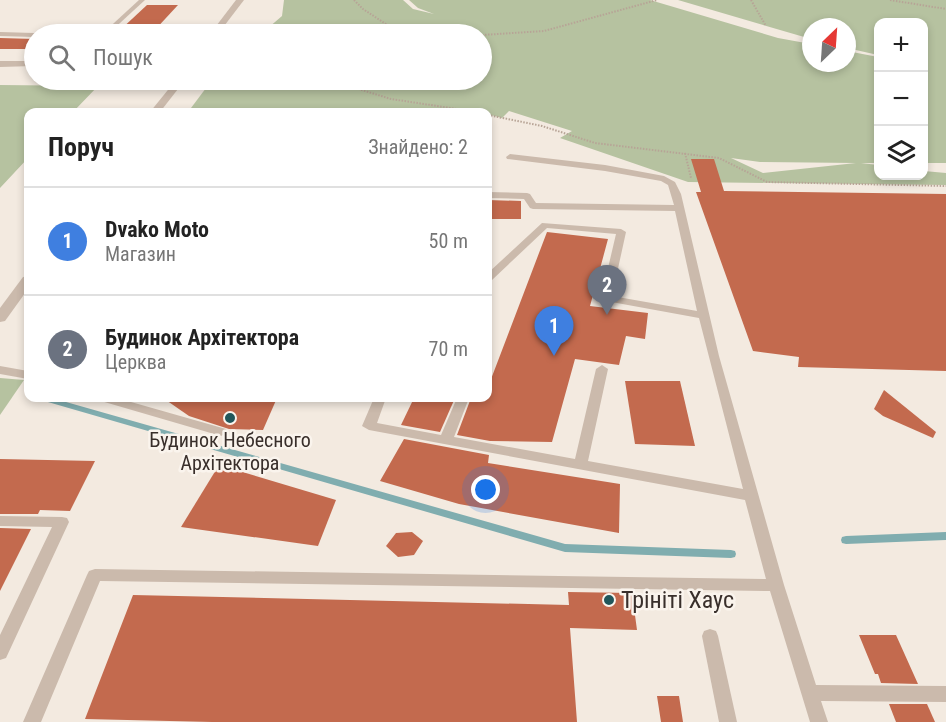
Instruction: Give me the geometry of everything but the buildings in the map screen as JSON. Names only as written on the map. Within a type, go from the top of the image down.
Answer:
[{"type":"street","points":[[222,24],[240,0]]},
{"type":"street","points":[[0,64],[24,64]]},
{"type":"street","points":[[158,108],[172,90]]},
{"type":"street","points":[[0,318],[24,285]]},
{"type":"lane","points":[[116,24],[142,0]]},
{"type":"lane","points":[[0,34],[24,35]]},
{"type":"lane","points":[[510,157],[605,168],[664,179],[672,184],[680,208],[703,315],[776,585],[819,722]]},
{"type":"lane","points":[[492,195],[527,196],[533,206],[680,208]]},
{"type":"lane","points":[[492,274],[545,225],[621,232],[606,298],[703,315]]},
{"type":"lane","points":[[580,465],[602,369]]},
{"type":"lane","points":[[0,370],[24,374]]},
{"type":"lane","points":[[119,402],[221,432]]},
{"type":"lane","points":[[378,402],[369,426],[752,496]]},
{"type":"lane","points":[[446,441],[461,402]]},
{"type":"lane","points":[[0,521],[62,522],[0,653]]},
{"type":"lane","points":[[32,722],[95,575],[776,585]]},
{"type":"lane","points":[[710,636],[728,722]]},
{"type":"lane","points":[[810,693],[946,694]]},
{"type":"path","points":[[354,0],[386,24]]},
{"type":"path","points":[[492,34],[544,31],[616,14],[657,0]]},
{"type":"path","points":[[751,0],[766,26]]},
{"type":"path","points":[[890,0],[946,9]]},
{"type":"path","points":[[362,90],[391,99],[451,108]]},
{"type":"path","points":[[492,116],[542,126],[595,143],[719,158],[767,182],[946,186]]},
{"type":"green space","points":[[284,0],[403,0],[413,9],[434,14],[418,8],[409,0],[650,0],[778,38],[802,42],[802,72],[856,72],[856,53],[874,56],[874,163],[861,163],[874,165],[874,180],[928,180],[928,171],[946,173],[946,185],[688,182],[560,138],[572,131],[509,111],[502,118],[492,116],[492,108],[191,108],[204,90],[492,90],[492,24],[273,24],[282,16]],"holes":[[[731,158],[760,162],[856,163],[763,173]]]},
{"type":"green space","points":[[678,0],[946,0],[946,163],[928,163],[928,18],[874,18],[874,54],[856,50],[856,18],[802,18],[802,36]]},
{"type":"green space","points":[[0,85],[24,85],[24,90],[94,90],[77,108],[24,108],[24,162],[0,188]]},
{"type":"green space","points":[[0,378],[24,380],[0,415]]},
{"type":"waterway","points":[[58,402],[565,548],[731,554]]},
{"type":"waterway","points":[[846,540],[946,536]]},
{"type":"place","name":"Будинок Архітектора","points":[[607,315]]},
{"type":"place","name":"Dvako Moto","points":[[554,356]]},
{"type":"place","name":"Будинок Небесного Архітектора","points":[[230,418]]},
{"type":"place","name":"Трініті Хаус","points":[[609,600]]}]
